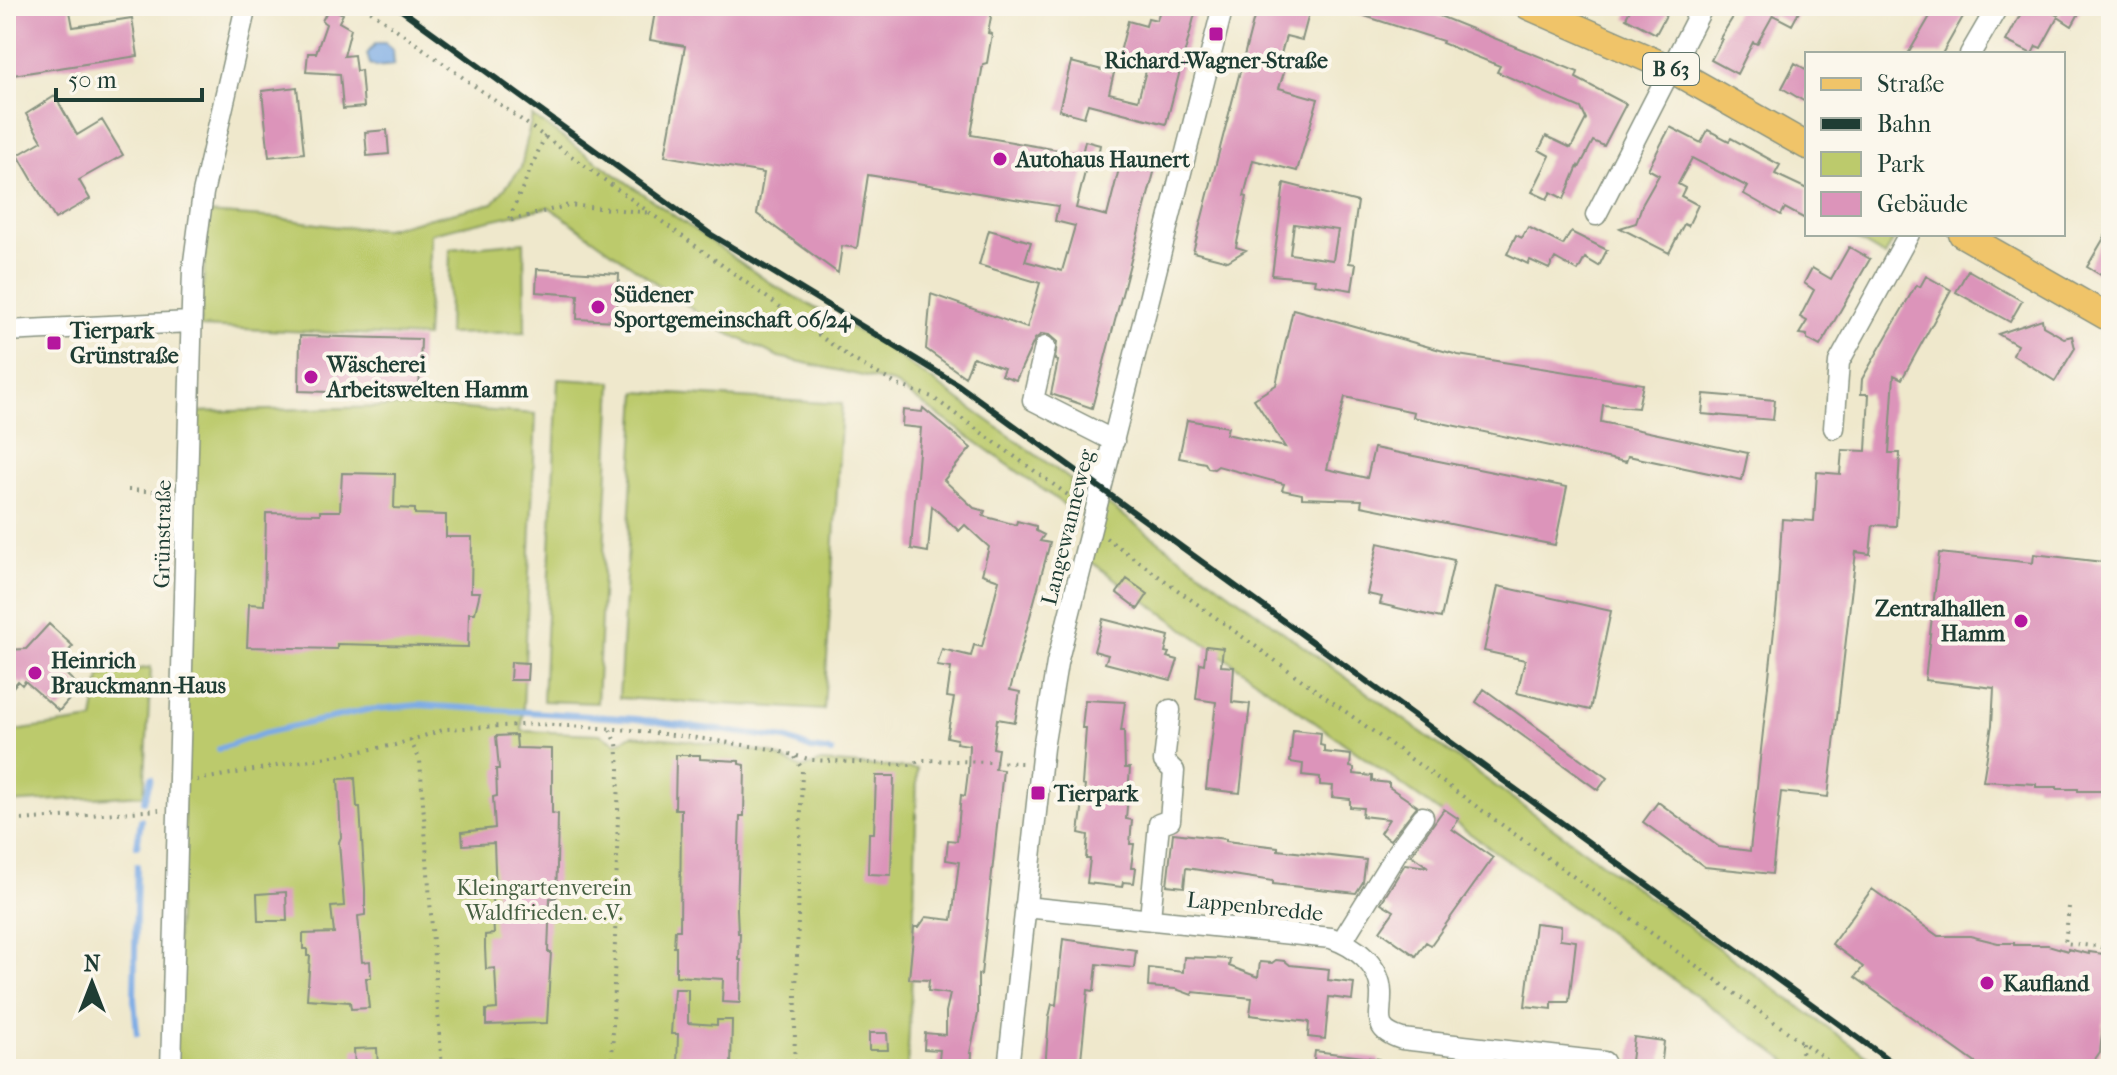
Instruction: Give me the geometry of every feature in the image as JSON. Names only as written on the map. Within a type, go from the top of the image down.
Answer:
[{"type":"main road","name":"B 63","points":[[1528,6],[1669,68],[1805,145]]},
{"type":"main road","points":[[1966,236],[2111,319]]},
{"type":"street","name":"Grünstraße","points":[[171,1069],[190,322],[196,230],[246,6]]},
{"type":"street","name":"Langewanneweg","points":[[1008,1069],[1041,764],[1057,663],[1223,6]]},
{"type":"street","points":[[1596,215],[1703,6]]},
{"type":"street","points":[[1971,52],[1998,6]]},
{"type":"street","points":[[1834,428],[1839,362],[1908,236]]},
{"type":"street","points":[[6,331],[190,322]]},
{"type":"street","points":[[1045,347],[1033,400],[1114,441]]},
{"type":"street","points":[[1150,918],[1159,824],[1170,820],[1174,771],[1164,761],[1170,710]]},
{"type":"street","points":[[1342,941],[1397,852],[1423,817]]},
{"type":"street","name":"Lappenbredde","points":[[1025,907],[1331,938],[1342,941],[1364,956],[1378,979],[1381,991],[1379,1021],[1383,1030],[1391,1036],[1604,1062]]},
{"type":"path","points":[[364,6],[852,359],[898,385],[932,397],[1067,496],[1093,521],[1839,1069]]},
{"type":"path","points":[[545,136],[508,221],[569,205],[651,213]]},
{"type":"path","points":[[128,490],[163,492]]},
{"type":"path","points":[[178,779],[197,780],[395,745],[446,729],[538,724],[697,738],[812,760],[909,765],[922,760],[1041,764]]},
{"type":"path","points":[[609,729],[617,743],[619,769],[612,1069]]},
{"type":"path","points":[[410,740],[420,760],[442,1069]]},
{"type":"path","points":[[794,756],[802,769],[794,1069]]},
{"type":"path","points":[[6,821],[177,809]]},
{"type":"path","points":[[2069,907],[2065,943],[2111,948]]},
{"type":"path","points":[[1800,1069],[1802,1043]]},
{"type":"green space","points":[[532,116],[773,285],[881,344],[1071,480],[1066,506],[893,383],[779,357],[723,331],[549,207],[431,233],[426,337],[200,327],[208,213],[385,229],[493,203],[521,168]]},
{"type":"green space","points":[[1851,236],[1895,236],[1885,256]]},
{"type":"green space","points":[[524,242],[525,332],[448,334],[450,249]]},
{"type":"green space","points":[[558,379],[612,382],[597,703],[543,701]]},
{"type":"green space","points":[[637,392],[842,404],[824,710],[619,698]]},
{"type":"green space","name":"Kleingartenverein Waldfrieden. e.V.","points":[[422,406],[536,414],[522,731],[600,734],[617,743],[632,735],[684,740],[771,753],[802,769],[821,762],[917,769],[907,1069],[172,1069],[196,412]]},
{"type":"green space","points":[[1106,503],[1885,1069],[1798,1069],[1090,561]]},
{"type":"green space","points":[[151,667],[144,795],[6,803],[6,732],[93,720],[100,676]]},
{"type":"water","points":[[376,43],[385,43],[393,50],[394,65],[376,67],[370,64],[367,54]]},
{"type":"building","points":[[6,6],[69,6],[73,27],[132,18],[138,56],[6,76]]},
{"type":"building","points":[[656,6],[993,6],[988,33],[992,34],[987,63],[983,64],[971,135],[1082,154],[1085,141],[1100,145],[1097,161],[1088,160],[1076,208],[1107,216],[1122,157],[1156,165],[1092,408],[1051,394],[1058,361],[1055,360],[1057,342],[1049,335],[1042,334],[1035,339],[1016,380],[1001,375],[1004,368],[973,357],[965,377],[926,349],[931,294],[1027,328],[1040,283],[979,265],[989,230],[1031,242],[1025,261],[1062,271],[1075,226],[1055,221],[1058,206],[868,175],[857,248],[842,246],[838,273],[757,214],[764,173],[665,156],[685,46],[650,40]]},
{"type":"building","points":[[1161,6],[1197,6],[1166,124],[1088,104],[1084,117],[1059,110],[1071,62],[1114,73],[1109,93],[1138,100],[1147,67],[1118,60],[1128,21],[1146,26],[1148,18],[1157,20]]},
{"type":"building","points":[[1257,6],[1311,6],[1302,40],[1286,36],[1277,68],[1285,69],[1279,88],[1318,99],[1297,171],[1253,160],[1236,247],[1246,250],[1228,261],[1193,252]]},
{"type":"building","points":[[1347,6],[1435,6],[1432,13],[1578,72],[1576,78],[1626,104],[1604,146],[1593,141],[1564,199],[1551,192],[1547,199],[1532,192],[1550,156],[1539,150],[1546,136],[1571,148],[1586,119],[1581,108],[1497,72],[1500,66],[1443,41],[1346,10]]},
{"type":"building","points":[[1632,6],[1671,6],[1656,34],[1626,18]]},
{"type":"building","points":[[1740,6],[1802,6],[1792,25],[1773,15],[1757,44],[1753,42],[1737,74],[1711,60],[1720,38]]},
{"type":"building","points":[[1936,6],[1969,6],[1943,52],[1909,52]]},
{"type":"building","points":[[2025,6],[2040,6],[2058,16],[2064,6],[2083,6],[2072,26],[2058,17],[2041,48],[2036,46],[2033,52],[2006,41]]},
{"type":"building","points":[[329,7],[343,14],[339,22],[351,29],[344,56],[354,55],[356,71],[361,70],[364,107],[343,109],[340,74],[306,72],[308,53],[316,53],[326,24],[322,21]]},
{"type":"building","points":[[1795,63],[1805,69],[1805,102],[1782,88]]},
{"type":"building","points":[[297,87],[304,153],[269,157],[262,91]]},
{"type":"building","points":[[55,96],[77,135],[102,120],[123,155],[79,180],[90,199],[55,219],[18,155],[42,141],[26,114]]},
{"type":"building","points":[[1670,127],[1701,143],[1708,130],[1729,141],[1731,138],[1780,165],[1775,174],[1805,188],[1805,219],[1785,208],[1781,215],[1744,194],[1748,187],[1692,158],[1678,184],[1685,188],[1681,196],[1698,205],[1669,253],[1620,228],[1636,223],[1659,175],[1648,169]]},
{"type":"building","points":[[387,130],[389,154],[367,156],[365,132]]},
{"type":"building","points":[[1284,183],[1358,202],[1349,263],[1356,264],[1352,290],[1314,284],[1315,279],[1272,275]],"holes":[[[1294,224],[1338,230],[1333,260],[1290,254]]]},
{"type":"building","points":[[2111,226],[2111,281],[2087,267]]},
{"type":"building","points":[[1528,227],[1563,245],[1571,232],[1607,250],[1599,266],[1585,258],[1578,271],[1555,258],[1549,269],[1530,260],[1528,264],[1507,254],[1516,235],[1522,238]]},
{"type":"building","points":[[1849,247],[1870,259],[1820,346],[1807,339],[1807,335],[1799,334],[1807,321],[1800,317],[1814,290],[1804,283],[1812,268],[1831,279]]},
{"type":"building","name":"Südener Sportgemeinschaft 06/24","points":[[537,269],[619,274],[617,321],[577,319],[578,295],[536,292]]},
{"type":"building","points":[[1968,270],[2022,301],[2010,322],[1956,292]]},
{"type":"building","points":[[1926,276],[1951,290],[1902,379],[1894,375],[1889,453],[1900,453],[1896,526],[1873,525],[1870,554],[1856,552],[1828,797],[1781,792],[1772,874],[1705,867],[1643,822],[1658,802],[1719,847],[1750,851],[1777,603],[1782,519],[1814,521],[1817,472],[1840,474],[1842,450],[1866,451],[1869,394],[1861,394],[1862,379],[1916,285],[1920,287]]},
{"type":"building","points":[[1293,309],[1458,355],[1643,384],[1638,408],[1603,405],[1601,422],[1748,453],[1742,480],[1628,456],[1626,462],[1413,417],[1414,412],[1345,397],[1327,469],[1367,478],[1374,448],[1567,487],[1555,545],[1361,506],[1362,500],[1302,498],[1302,494],[1282,490],[1284,484],[1218,466],[1208,468],[1205,463],[1179,458],[1187,420],[1228,427],[1226,434],[1285,447],[1254,399],[1276,385]]},
{"type":"building","points":[[2042,319],[2043,326],[2064,338],[2072,336],[2075,348],[2055,381],[2013,355],[2017,345],[1998,334]]},
{"type":"building","points":[[300,336],[421,339],[419,395],[299,391]]},
{"type":"building","points":[[1704,394],[1775,400],[1773,420],[1702,414]]},
{"type":"building","points":[[923,408],[971,448],[944,480],[974,508],[985,511],[983,516],[1016,525],[1017,521],[1036,526],[1036,531],[1044,535],[1040,541],[1050,543],[1010,690],[1020,692],[1015,722],[997,719],[993,748],[998,749],[995,769],[1003,770],[981,975],[978,974],[978,1014],[970,1053],[971,1069],[938,1069],[940,1050],[924,1049],[925,1033],[946,1035],[950,994],[928,991],[929,980],[909,979],[914,927],[919,927],[926,917],[952,920],[959,862],[946,860],[948,840],[957,841],[961,795],[965,796],[968,772],[969,745],[956,743],[957,739],[947,737],[954,698],[947,697],[951,668],[937,666],[942,649],[971,656],[974,645],[982,647],[999,580],[982,574],[989,547],[965,525],[959,531],[932,506],[928,552],[911,549],[921,428],[902,426],[903,410],[922,412]]},
{"type":"building","points":[[342,473],[395,474],[394,508],[415,509],[415,514],[446,515],[446,537],[472,537],[471,592],[480,592],[475,613],[469,613],[468,647],[337,644],[337,649],[247,647],[249,604],[264,605],[266,513],[320,514],[320,511],[340,511]]},
{"type":"building","points":[[1378,543],[1454,560],[1441,618],[1380,604],[1382,597],[1367,594]]},
{"type":"building","name":"Zentralhallen Hamm","points":[[1939,553],[2033,563],[2034,554],[2111,563],[2111,791],[2078,791],[2036,787],[2036,784],[1983,781],[1994,688],[1925,680]]},
{"type":"building","points":[[1127,579],[1148,594],[1138,609],[1117,593]]},
{"type":"building","points":[[1498,586],[1611,611],[1590,710],[1517,693],[1525,660],[1484,651]]},
{"type":"building","points":[[1103,619],[1169,636],[1165,652],[1169,653],[1167,657],[1178,660],[1171,680],[1105,663],[1108,655],[1094,651]]},
{"type":"building","name":"Heinrich Brauckmann-Haus","points":[[49,624],[73,646],[56,665],[80,687],[59,711],[25,681],[22,685],[18,681],[6,695],[6,650],[26,649]]},
{"type":"building","points":[[1206,646],[1223,648],[1221,666],[1234,667],[1232,702],[1250,704],[1240,793],[1206,789],[1216,702],[1196,699],[1200,663],[1204,664]]},
{"type":"building","points":[[511,662],[528,663],[527,680],[510,680]]},
{"type":"building","points":[[1484,689],[1607,778],[1598,790],[1476,702]]},
{"type":"building","points":[[1085,700],[1125,702],[1121,731],[1124,731],[1125,768],[1130,768],[1126,819],[1132,820],[1130,844],[1134,844],[1131,868],[1136,868],[1134,883],[1123,882],[1122,887],[1087,883],[1090,859],[1086,859],[1088,835],[1079,833],[1085,786],[1082,785],[1086,728],[1082,728]]},
{"type":"building","points":[[1293,730],[1321,733],[1320,745],[1324,746],[1324,752],[1351,755],[1350,767],[1354,768],[1354,774],[1372,776],[1372,781],[1389,783],[1389,787],[1417,806],[1390,840],[1380,833],[1389,819],[1362,816],[1363,808],[1350,807],[1350,799],[1332,797],[1333,786],[1320,785],[1320,777],[1302,775],[1303,764],[1290,762]]},
{"type":"building","points":[[516,735],[517,748],[552,749],[552,813],[558,814],[556,898],[550,898],[547,1023],[486,1025],[486,1010],[497,1009],[495,968],[486,969],[485,948],[485,935],[494,934],[494,843],[463,845],[462,832],[495,828],[493,797],[497,796],[496,769],[499,769],[496,736]]},
{"type":"building","points":[[676,755],[700,755],[700,759],[739,761],[739,764],[745,765],[737,909],[740,1003],[722,1002],[723,979],[676,976],[674,947],[675,930],[680,930],[681,809],[675,809]]},
{"type":"building","points":[[876,776],[894,776],[891,875],[868,874],[869,833],[874,833]]},
{"type":"building","points":[[355,778],[365,889],[365,915],[358,916],[362,962],[370,961],[371,978],[366,978],[369,1008],[351,1009],[350,1002],[307,999],[310,956],[307,956],[307,949],[303,949],[303,934],[334,933],[331,907],[344,906],[338,779]]},
{"type":"building","points":[[1444,809],[1459,819],[1452,829],[1493,858],[1431,945],[1426,942],[1416,956],[1380,931],[1394,911],[1381,903],[1405,864],[1428,867],[1411,855]]},
{"type":"building","points":[[1173,833],[1366,860],[1363,882],[1356,893],[1273,884],[1273,881],[1186,868],[1184,887],[1167,885]]},
{"type":"building","name":"Kaufland","points":[[1872,889],[1938,936],[1970,936],[1998,943],[2048,945],[2068,951],[2111,955],[2100,1052],[2088,1069],[1984,1069],[1855,977],[1863,967],[1832,944]]},
{"type":"building","points":[[286,892],[287,921],[258,921],[257,894]]},
{"type":"building","points":[[1535,923],[1561,926],[1560,939],[1576,941],[1569,1002],[1552,1002],[1552,1009],[1525,1006]]},
{"type":"building","points":[[1063,939],[1136,950],[1134,968],[1097,964],[1094,991],[1088,990],[1080,1069],[1045,1069],[1049,1017],[1052,1004],[1056,1005]]},
{"type":"building","points":[[1184,957],[1230,959],[1229,966],[1258,977],[1260,962],[1272,963],[1276,960],[1290,965],[1329,969],[1328,980],[1354,983],[1352,1000],[1329,997],[1325,1039],[1308,1037],[1309,1022],[1250,1015],[1252,998],[1193,992],[1192,995],[1176,989],[1148,987],[1149,968],[1183,972]]},
{"type":"building","points":[[674,989],[688,989],[688,1023],[717,1025],[717,1020],[732,1020],[731,1068],[677,1067],[678,1034],[671,1034]]},
{"type":"building","points":[[869,1033],[887,1033],[888,1050],[869,1050]]},
{"type":"building","points":[[1634,1037],[1664,1041],[1661,1069],[1630,1069]]},
{"type":"building","points":[[377,1048],[378,1069],[355,1069],[354,1049]]},
{"type":"building","points":[[1315,1051],[1379,1059],[1379,1069],[1313,1069]]},
{"type":"waterway","points":[[219,749],[264,733],[366,710],[418,705],[636,719],[786,739],[811,749],[832,752]]},
{"type":"waterway","points":[[144,801],[151,778]]},
{"type":"waterway","points":[[137,846],[141,820]]},
{"type":"waterway","points":[[137,866],[134,999],[137,1033]]},
{"type":"railway","points":[[396,6],[710,234],[957,384],[1901,1069]]},
{"type":"place","name":"Richard-Wagner-Straße","points":[[1216,34]]},
{"type":"place","name":"Autohaus Haunert","points":[[1000,159]]},
{"type":"place","name":"Südener Sportgemeinschaft 06/24","points":[[598,307]]},
{"type":"place","name":"Tierpark Grünstraße","points":[[54,343]]},
{"type":"place","name":"Wäscherei Arbeitswelten Hamm","points":[[311,377]]},
{"type":"place","name":"Zentralhallen Hamm","points":[[2021,621]]},
{"type":"place","name":"Heinrich Brauckmann-Haus","points":[[35,673]]},
{"type":"place","name":"Tierpark","points":[[1038,793]]},
{"type":"place","name":"Kaufland","points":[[1987,983]]}]
